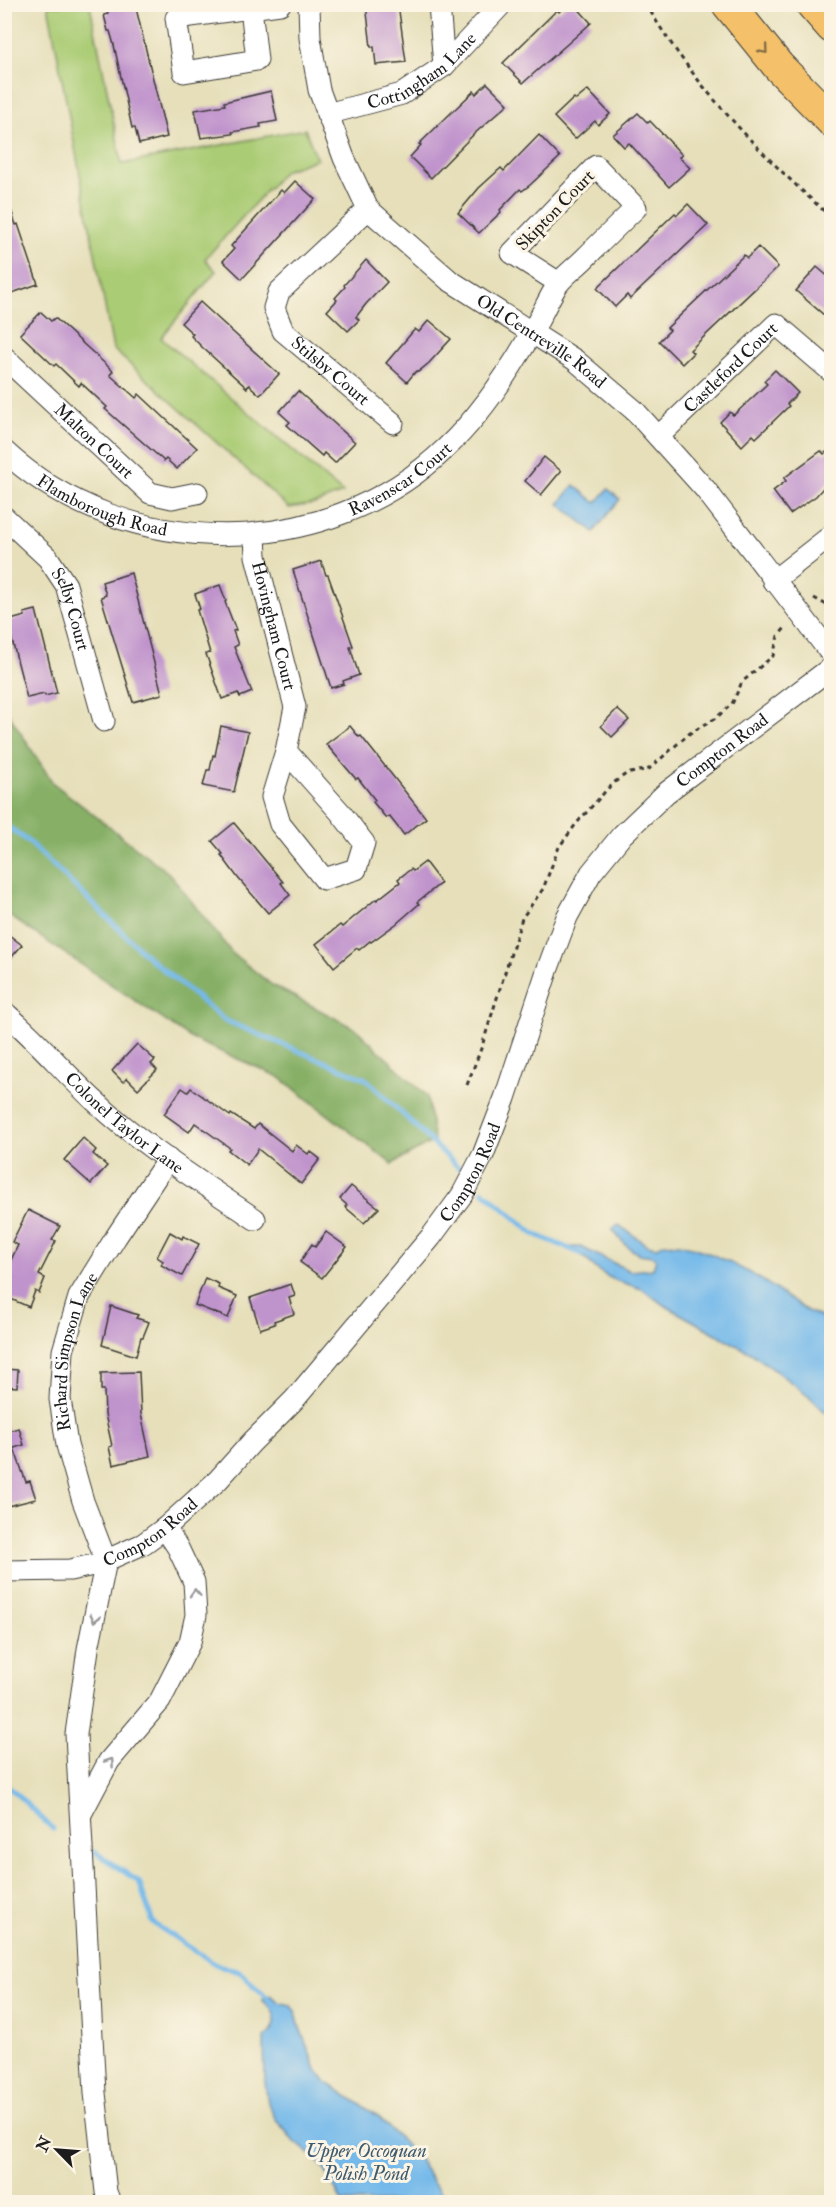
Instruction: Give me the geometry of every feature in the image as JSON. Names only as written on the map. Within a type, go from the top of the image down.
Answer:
[{"type":"highway","points":[[728,4],[779,67],[831,121]]},
{"type":"highway","points":[[812,4],[831,27]]},
{"type":"street","points":[[251,8],[257,60],[184,72],[176,18],[280,4]]},
{"type":"street","name":"Old Centreville Road","points":[[309,4],[314,67],[327,114],[344,158],[369,209],[449,280],[575,360],[634,410],[705,489],[831,655]]},
{"type":"street","points":[[439,4],[444,66]]},
{"type":"street","name":"Cottingham Lane","points":[[327,114],[402,94],[444,66],[500,6],[499,4]]},
{"type":"street","name":"Skipton Court","points":[[532,332],[559,283],[636,208],[596,166],[512,253],[559,283]]},
{"type":"street","name":"Stilsby Court","points":[[369,209],[279,292],[274,308],[284,331],[393,423]]},
{"type":"street","name":"Castleford Court","points":[[659,436],[776,324],[831,372]]},
{"type":"street","name":"Ravenscar Court","points":[[212,535],[255,535],[287,530],[331,518],[373,500],[412,476],[445,449],[473,421],[506,375],[532,332]]},
{"type":"street","name":"Malton Court","points":[[4,357],[150,493],[172,498],[197,493]]},
{"type":"street","name":"Flamborough Road","points":[[4,451],[32,473],[68,496],[110,516],[151,528],[212,535]]},
{"type":"street","name":"Selby Court","points":[[4,518],[48,558],[66,585],[104,721]]},
{"type":"street","name":"Hovingham Court","points":[[255,535],[256,556],[295,707],[286,751],[272,797],[280,824],[324,879],[356,869],[364,843],[286,751]]},
{"type":"street","points":[[773,581],[831,535]]},
{"type":"street","name":"Compton Road","points":[[4,1571],[70,1570],[106,1561],[142,1544],[165,1528],[218,1480],[302,1392],[431,1238],[462,1195],[483,1155],[505,1098],[567,917],[579,893],[604,855],[644,812],[666,793],[831,667]]},
{"type":"street","name":"Colonel Taylor Lane","points":[[4,1012],[45,1049],[96,1102],[168,1159],[255,1219]]},
{"type":"street","name":"Richard Simpson Lane","points":[[106,1561],[83,1501],[67,1445],[60,1399],[63,1351],[79,1296],[168,1159]]},
{"type":"street","points":[[81,1813],[109,1761],[160,1701],[190,1642],[196,1615],[194,1582],[178,1548],[165,1528]]},
{"type":"street","points":[[106,1561],[88,1649],[76,1734],[94,2092],[106,2192],[110,2202]]},
{"type":"path","points":[[646,4],[687,66],[724,111],[831,218]]},
{"type":"green space","points":[[48,5],[90,5],[122,164],[305,129],[317,159],[284,171],[205,259],[216,271],[161,338],[343,493],[314,504],[289,508],[113,349]]},
{"type":"green space","points":[[4,707],[53,783],[170,874],[232,953],[272,985],[356,1029],[427,1096],[434,1141],[392,1164],[279,1077],[192,1039],[5,913]]},
{"type":"water","points":[[574,485],[596,503],[608,489],[620,499],[594,532],[559,504]]},
{"type":"water","points":[[619,1225],[647,1245],[657,1247],[667,1244],[681,1245],[715,1256],[761,1280],[809,1312],[824,1318],[831,1318],[831,1412],[825,1412],[808,1395],[751,1353],[664,1305],[642,1289],[612,1279],[600,1272],[572,1247],[581,1247],[630,1271],[653,1269],[656,1258],[637,1253],[626,1245],[612,1229]]},
{"type":"water","name":"Upper Occoquan Polish Pond","points":[[271,1995],[279,2002],[290,2005],[296,2012],[315,2067],[326,2082],[378,2116],[418,2158],[446,2202],[342,2202],[326,2172],[317,2160],[294,2141],[275,2118],[268,2103],[264,2038],[273,2028],[275,2019],[271,2009],[262,2000]]},
{"type":"building","points":[[106,4],[135,4],[167,137],[139,144],[135,128],[132,128],[114,45],[104,15],[108,14]]},
{"type":"building","points":[[366,4],[398,4],[406,62],[376,65],[374,47],[371,47]]},
{"type":"building","points":[[567,4],[574,4],[591,23],[523,83],[503,63],[557,10],[559,12]]},
{"type":"building","points":[[487,83],[508,104],[473,135],[431,178],[410,157],[421,145],[419,144],[453,111],[474,91],[476,94]]},
{"type":"building","points":[[588,90],[610,114],[598,125],[595,121],[575,139],[554,117],[574,98],[576,100]]},
{"type":"building","points":[[271,91],[277,121],[260,124],[261,127],[232,132],[233,134],[201,138],[195,110],[225,105],[224,102]]},
{"type":"building","points":[[638,113],[648,123],[650,121],[671,143],[682,155],[679,157],[690,168],[669,187],[629,143],[624,147],[613,135]]},
{"type":"building","points":[[539,135],[560,157],[530,185],[522,191],[520,189],[479,233],[458,213],[479,188],[501,168],[504,171]]},
{"type":"building","points":[[295,181],[315,199],[242,279],[223,261],[234,249],[231,246],[281,190],[284,193]]},
{"type":"building","points":[[4,198],[7,198],[16,225],[18,224],[38,284],[9,294],[4,279]]},
{"type":"building","points":[[688,204],[708,225],[630,299],[627,295],[615,307],[597,288],[675,213],[677,215]]},
{"type":"building","points":[[758,247],[778,267],[690,350],[693,353],[682,364],[659,341],[670,330],[667,328],[744,255],[747,258]]},
{"type":"building","points":[[366,260],[387,282],[366,304],[356,317],[359,320],[348,331],[327,311],[337,300],[335,298],[345,287],[344,285]]},
{"type":"building","points":[[817,267],[831,279],[831,321],[796,291]]},
{"type":"building","points":[[200,302],[279,374],[260,395],[249,385],[247,388],[203,348],[181,323]]},
{"type":"building","points":[[41,312],[51,321],[55,318],[113,371],[110,375],[136,398],[139,394],[197,448],[177,469],[166,459],[164,461],[105,409],[107,407],[81,383],[79,386],[56,364],[54,366],[20,334]]},
{"type":"building","points":[[429,320],[451,339],[407,382],[386,363],[415,329],[419,332]]},
{"type":"building","points":[[775,370],[798,393],[787,404],[789,406],[756,438],[753,435],[742,446],[720,422],[730,412],[735,414],[767,384],[764,381]]},
{"type":"building","points":[[298,391],[355,442],[335,463],[324,453],[322,456],[287,425],[290,422],[279,412]]},
{"type":"building","points":[[831,448],[831,479],[816,496],[790,514],[773,491],[786,481],[784,478],[821,451],[824,454]]},
{"type":"building","points":[[544,457],[561,471],[541,495],[525,481]]},
{"type":"building","points":[[321,561],[353,646],[350,647],[359,675],[343,681],[344,684],[331,688],[293,570]]},
{"type":"building","points":[[131,573],[162,694],[133,702],[101,597],[106,595],[102,582]]},
{"type":"building","points":[[220,585],[236,630],[233,631],[238,645],[234,647],[252,692],[240,697],[238,693],[222,699],[206,654],[210,653],[197,610],[200,609],[195,594]]},
{"type":"building","points":[[36,610],[57,693],[27,698],[7,621]]},
{"type":"building","points":[[617,709],[629,720],[612,737],[601,726]]},
{"type":"building","points":[[221,726],[248,732],[234,792],[203,786],[213,755],[215,756]]},
{"type":"building","points":[[350,726],[359,737],[361,736],[426,818],[404,835],[389,816],[386,818],[358,778],[356,779],[326,744]]},
{"type":"building","points":[[234,823],[283,882],[281,883],[290,895],[268,913],[238,878],[212,841]]},
{"type":"building","points":[[425,862],[441,883],[417,902],[419,904],[396,924],[359,950],[357,948],[334,967],[316,944],[400,882],[398,879],[411,869],[413,871]]},
{"type":"building","points":[[4,931],[22,945],[4,966]]},
{"type":"building","points":[[137,1044],[155,1060],[151,1064],[157,1070],[138,1089],[127,1078],[123,1082],[112,1071]]},
{"type":"building","points":[[182,1088],[188,1092],[191,1088],[230,1116],[231,1114],[254,1129],[258,1124],[292,1151],[296,1145],[308,1154],[310,1151],[320,1159],[301,1184],[258,1149],[247,1165],[228,1150],[230,1148],[195,1123],[189,1132],[164,1114]]},
{"type":"building","points":[[83,1138],[96,1150],[93,1154],[107,1166],[91,1184],[64,1160]]},
{"type":"building","points":[[351,1186],[379,1208],[364,1223],[345,1207],[347,1205],[340,1199]]},
{"type":"building","points":[[28,1210],[60,1226],[52,1240],[56,1241],[39,1275],[45,1278],[39,1293],[35,1291],[29,1307],[4,1296],[4,1275],[18,1245],[12,1242]]},
{"type":"building","points":[[170,1232],[182,1239],[183,1236],[199,1244],[182,1276],[161,1265],[163,1261],[157,1257]]},
{"type":"building","points":[[326,1232],[347,1247],[322,1278],[300,1262],[312,1244],[315,1247]]},
{"type":"building","points":[[205,1278],[219,1284],[218,1288],[237,1296],[228,1318],[195,1305]]},
{"type":"building","points":[[291,1284],[295,1296],[289,1298],[294,1314],[260,1329],[250,1298]]},
{"type":"building","points":[[111,1306],[138,1315],[136,1318],[149,1322],[141,1337],[136,1356],[102,1345]]},
{"type":"building","points":[[4,1369],[18,1370],[17,1387],[4,1386]]},
{"type":"building","points":[[139,1372],[141,1414],[150,1456],[113,1465],[109,1447],[112,1446],[105,1414],[104,1390],[101,1390],[101,1373]]},
{"type":"building","points":[[4,1426],[7,1426],[8,1431],[19,1428],[24,1445],[14,1448],[26,1482],[30,1481],[36,1499],[4,1507]]},
{"type":"waterway","points":[[4,824],[29,842],[148,957],[224,1020],[366,1079],[460,1169]]},
{"type":"waterway","points":[[483,1191],[534,1234],[582,1254]]},
{"type":"waterway","points":[[4,1782],[53,1829]]},
{"type":"waterway","points":[[95,1852],[139,1882],[153,1923],[215,1964],[240,1972],[270,2001]]}]
